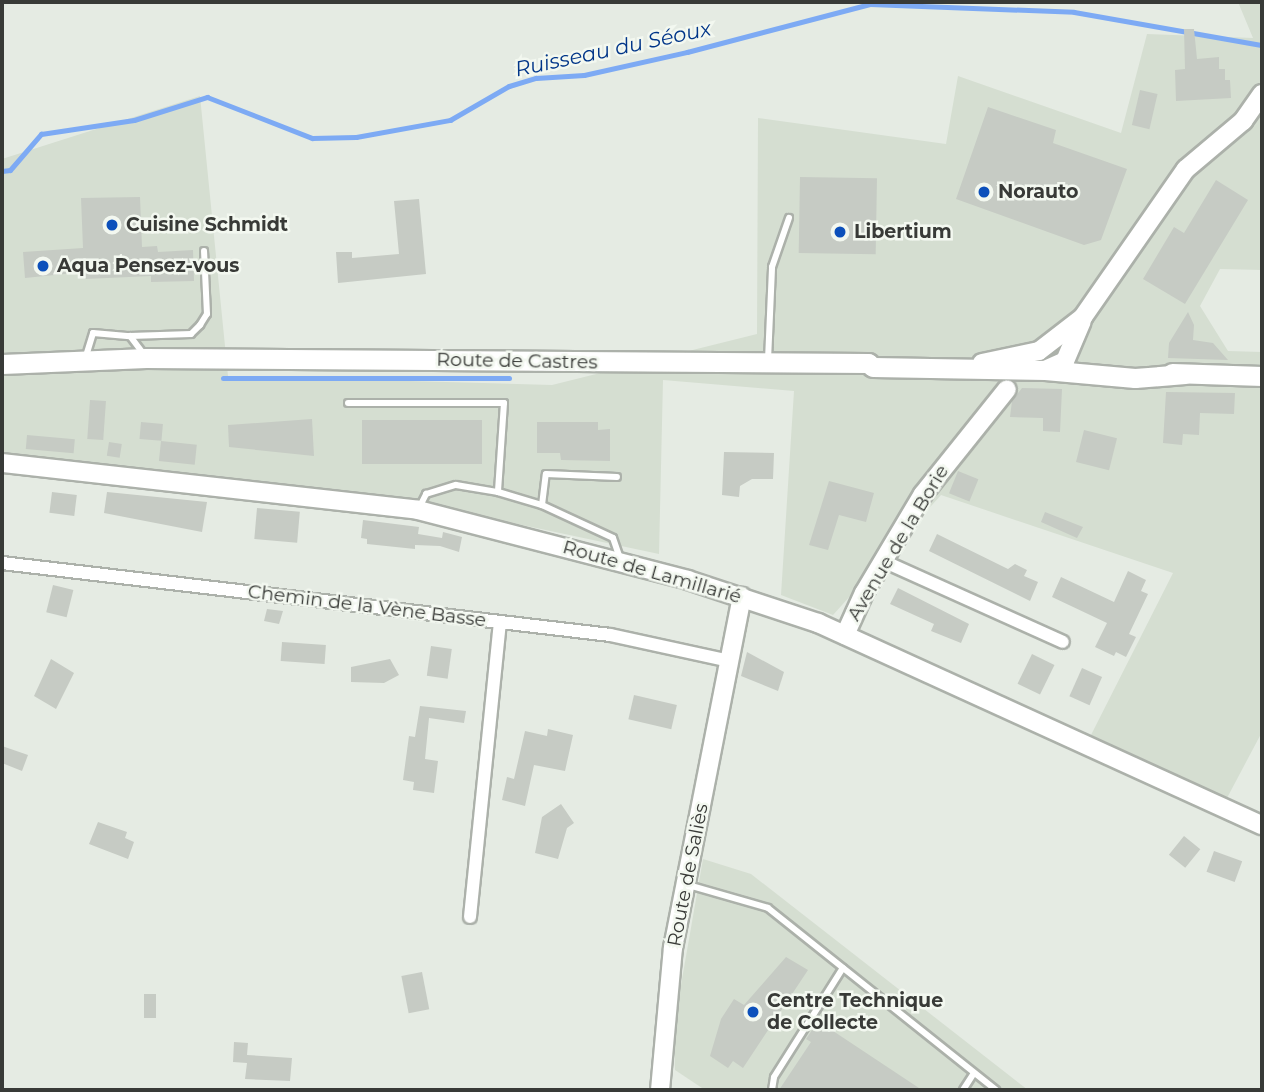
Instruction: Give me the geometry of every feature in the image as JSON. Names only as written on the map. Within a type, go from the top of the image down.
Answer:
[{"type":"main road","name":"Route de Castres","points":[[2,364],[146,358],[812,366],[868,363],[873,367],[1045,370],[1129,375],[1135,378],[1185,374],[1262,376]]},
{"type":"main road","name":"Route de Castres","points":[[2,375],[221,361]]},
{"type":"street","points":[[1045,370],[1065,361],[1083,317],[1186,169],[1243,121],[1262,94]]},
{"type":"street","points":[[932,369],[1039,351],[1083,317]]},
{"type":"street","name":"Avenue de la Borie","points":[[845,635],[883,561],[943,464],[1007,389]]},
{"type":"street","name":"Route de Lamillarié","points":[[2,463],[418,510],[621,561],[742,597],[845,635],[1262,824]]},
{"type":"street","points":[[883,561],[1063,642]]},
{"type":"street","name":"Chemin de la Vène Basse","points":[[2,563],[633,638],[730,661]]},
{"type":"street","name":"Route de Saliès","points":[[660,1090],[666,999],[742,597]]},
{"type":"street","points":[[470,917],[500,623]]},
{"type":"lane","points":[[768,365],[772,267],[789,218]]},
{"type":"lane","points":[[85,360],[93,332],[130,336],[191,334],[200,326],[207,314],[204,251]]},
{"type":"lane","points":[[130,336],[146,358]]},
{"type":"lane","points":[[348,403],[504,403],[498,492]]},
{"type":"lane","points":[[542,505],[546,474],[617,477]]},
{"type":"lane","points":[[418,510],[426,494],[456,485],[498,492],[542,505],[612,538],[621,561]]},
{"type":"lane","points":[[686,885],[768,908],[996,1090]]},
{"type":"lane","points":[[772,1090],[774,1077],[843,968]]},
{"type":"lane","points":[[963,1090],[974,1073]]},
{"type":"shaded area","points":[[1238,2],[1262,2],[1262,270],[1220,269],[1200,306],[1228,351],[1262,352],[1262,732],[1227,798],[1091,735],[1173,573],[941,495],[833,615],[781,595],[794,391],[663,380],[659,554],[404,500],[2,453],[2,159],[200,96],[228,376],[552,385],[757,334],[758,118],[946,144],[958,76],[1121,133],[1147,34],[1253,38]]},
{"type":"shaded area","points":[[703,859],[751,874],[1028,1090],[705,1090],[675,1070],[674,1025]]},
{"type":"building","points":[[1184,29],[1194,29],[1197,59],[1219,57],[1219,69],[1225,69],[1225,80],[1230,80],[1231,98],[1176,101],[1175,70],[1185,69]]},
{"type":"building","points":[[1140,90],[1158,94],[1149,129],[1132,125]]},
{"type":"building","points":[[988,107],[1056,130],[1053,143],[1127,169],[1101,240],[1084,245],[956,199]]},
{"type":"building","points":[[800,177],[877,178],[876,254],[799,253]]},
{"type":"building","points":[[1216,180],[1248,200],[1185,304],[1143,279],[1174,227],[1184,233]]},
{"type":"building","name":"Cuisine Schmidt","points":[[140,197],[142,247],[157,246],[158,252],[193,250],[194,281],[151,282],[151,276],[85,279],[84,272],[25,278],[23,252],[83,248],[81,198]]},
{"type":"building","points":[[419,199],[426,274],[338,283],[336,252],[352,252],[352,258],[399,254],[394,201]]},
{"type":"building","points":[[1188,312],[1194,325],[1193,340],[1213,343],[1228,360],[1168,358],[1169,343]]},
{"type":"building","points":[[1022,388],[1062,389],[1060,432],[1043,431],[1043,418],[1010,417],[1012,401]]},
{"type":"building","points":[[1166,392],[1235,393],[1234,414],[1200,413],[1199,435],[1183,434],[1182,445],[1163,443]]},
{"type":"building","points":[[90,400],[106,401],[103,440],[87,439]]},
{"type":"building","points":[[312,419],[314,456],[229,447],[228,425]]},
{"type":"building","points":[[362,420],[482,420],[482,464],[362,464]]},
{"type":"building","points":[[141,422],[163,424],[161,441],[140,439]]},
{"type":"building","points":[[537,422],[598,422],[598,430],[610,429],[610,461],[561,460],[560,453],[537,453]]},
{"type":"building","points":[[1084,430],[1117,438],[1109,470],[1076,462]]},
{"type":"building","points":[[27,435],[75,439],[74,453],[26,449]]},
{"type":"building","points":[[161,441],[197,445],[195,465],[159,461]]},
{"type":"building","points":[[109,442],[122,444],[120,458],[107,456]]},
{"type":"building","points":[[724,452],[774,453],[773,479],[752,479],[740,486],[739,497],[722,495]]},
{"type":"building","points":[[958,471],[978,479],[969,501],[949,493]]},
{"type":"building","points":[[829,481],[874,493],[866,522],[839,515],[828,550],[809,545]]},
{"type":"building","points":[[52,492],[77,495],[74,516],[49,513]]},
{"type":"building","points":[[107,492],[207,502],[202,532],[104,513]]},
{"type":"building","points":[[257,508],[300,512],[297,543],[254,539]]},
{"type":"building","points":[[1045,512],[1083,527],[1077,538],[1041,522]]},
{"type":"building","points":[[363,520],[419,527],[418,534],[442,538],[443,532],[462,537],[459,552],[440,546],[415,545],[415,549],[367,544],[367,539],[361,538]]},
{"type":"building","points":[[937,534],[1008,569],[1015,564],[1027,570],[1024,576],[1038,582],[1030,601],[929,551]]},
{"type":"building","points":[[1128,571],[1146,580],[1141,591],[1148,594],[1129,634],[1136,637],[1126,657],[1116,652],[1114,656],[1095,647],[1107,623],[1052,597],[1061,577],[1114,602]]},
{"type":"building","points":[[53,585],[73,590],[67,617],[46,612]]},
{"type":"building","points":[[898,588],[969,624],[961,643],[931,631],[934,624],[890,604]]},
{"type":"building","points":[[267,609],[283,611],[279,624],[264,621]]},
{"type":"building","points":[[282,642],[326,645],[325,664],[281,661]]},
{"type":"building","points":[[431,646],[452,649],[448,679],[427,676]]},
{"type":"building","points":[[747,652],[784,672],[778,691],[741,676]]},
{"type":"building","points":[[1032,654],[1054,665],[1040,695],[1018,684]]},
{"type":"building","points":[[51,659],[74,673],[56,709],[34,696]]},
{"type":"building","points":[[390,659],[399,675],[384,683],[351,682],[351,667]]},
{"type":"building","points":[[1082,668],[1102,677],[1089,705],[1069,696]]},
{"type":"building","points":[[634,695],[677,705],[671,729],[628,719]]},
{"type":"building","points":[[420,706],[466,711],[464,723],[429,718],[425,759],[438,761],[434,793],[413,790],[414,782],[403,780],[409,736],[415,737]]},
{"type":"building","points":[[548,729],[573,735],[565,771],[534,765],[525,806],[502,800],[507,777],[514,779],[525,731],[547,736]]},
{"type":"building","points":[[2,746],[28,755],[22,771],[2,763]]},
{"type":"building","points":[[561,804],[574,823],[567,828],[558,859],[535,853],[542,817]]},
{"type":"building","points":[[98,822],[127,832],[125,838],[134,842],[128,859],[89,844]]},
{"type":"building","points":[[1184,836],[1200,849],[1185,868],[1169,855]]},
{"type":"building","points":[[1214,851],[1242,861],[1235,882],[1206,872]]},
{"type":"building","name":"Centre Technique de Collecte","points":[[786,957],[808,970],[743,1068],[733,1061],[728,1068],[710,1056],[721,1019],[734,999],[744,1005]]},
{"type":"building","points":[[422,972],[429,1009],[409,1013],[401,976]]},
{"type":"building","points":[[144,994],[156,994],[156,1018],[144,1018]]},
{"type":"building","points":[[818,1021],[922,1090],[779,1090],[811,1042],[806,1039]]},
{"type":"building","points":[[234,1042],[248,1043],[247,1055],[292,1058],[290,1081],[245,1079],[247,1063],[233,1062]]},
{"type":"waterway","name":"Ruisseau du Séoux","points":[[2,171],[10,170],[41,134],[134,120],[207,97],[312,138],[356,137],[450,120],[509,86],[536,78],[584,75],[687,52],[870,4],[1074,12],[1261,45]]},
{"type":"waterway","points":[[223,378],[509,378]]},
{"type":"place","name":"Norauto","points":[[984,192]]},
{"type":"place","name":"Cuisine Schmidt","points":[[112,225]]},
{"type":"place","name":"Libertium","points":[[840,232]]},
{"type":"place","name":"Aqua Pensez-vous","points":[[43,266]]},
{"type":"place","name":"Centre Technique de Collecte","points":[[753,1012]]}]
